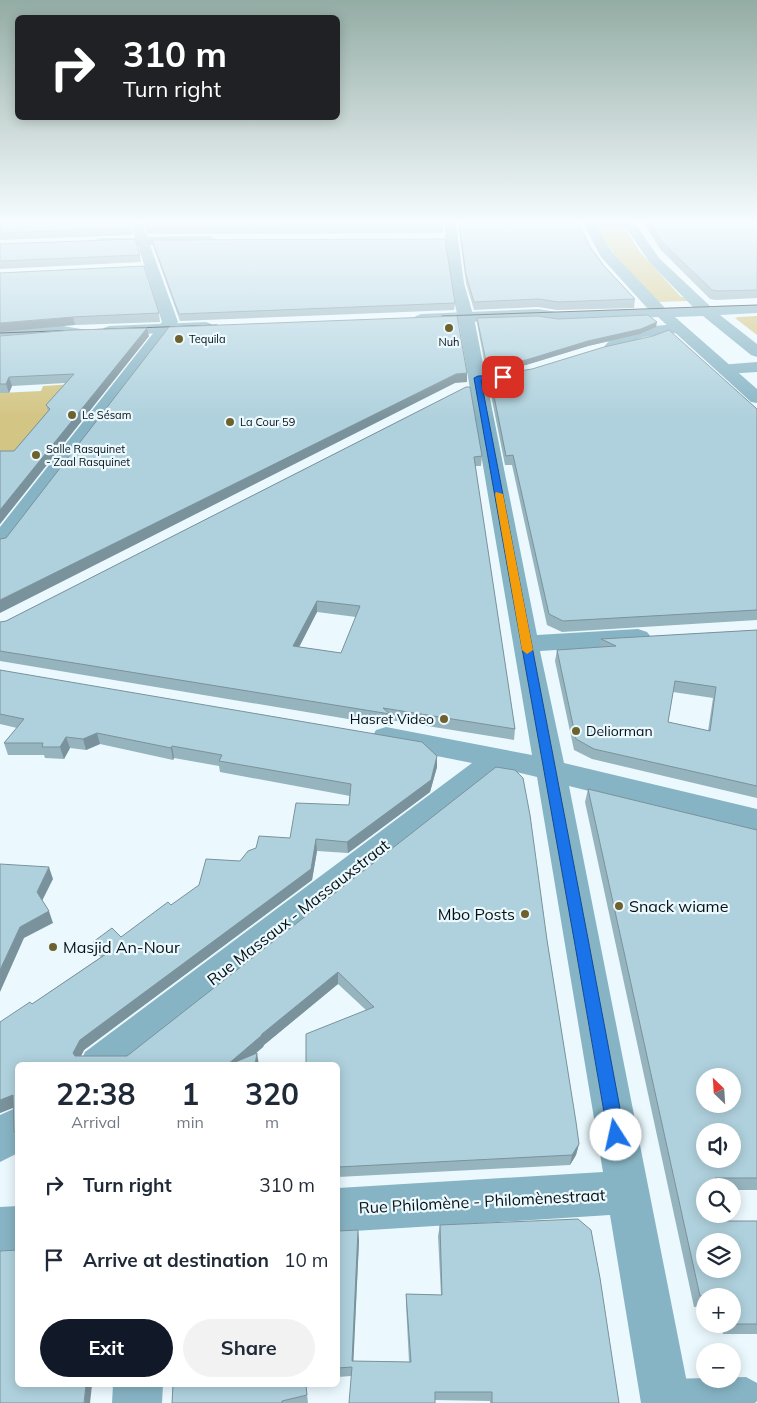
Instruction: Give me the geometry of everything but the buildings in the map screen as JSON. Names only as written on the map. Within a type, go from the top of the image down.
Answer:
[{"type":"street","points":[[0,542],[166,329],[171,319],[161,288]]},
{"type":"street","points":[[458,288],[466,317],[665,1399]]},
{"type":"street","points":[[638,288],[673,330],[725,369],[757,398]]},
{"type":"street","points":[[682,288],[757,352]]},
{"type":"street","points":[[410,319],[538,314],[557,317],[757,306]]},
{"type":"street","points":[[0,335],[32,337],[75,332],[221,326]]},
{"type":"street","points":[[594,352],[643,340],[673,330]]},
{"type":"street","points":[[725,369],[757,367]]},
{"type":"street","points":[[526,644],[658,636]]},
{"type":"street","points":[[361,732],[478,752],[498,759],[522,762],[577,778],[757,821]]},
{"type":"street","name":"Rue Massaux - Massauxstraat","points":[[103,1062],[498,759]]},
{"type":"street","points":[[0,1141],[15,1129]]},
{"type":"street","name":"Rue Philomène - Philomènestraat","points":[[340,1210],[626,1192]]},
{"type":"street","points":[[0,1228],[15,1228]]},
{"type":"street","points":[[137,1403],[138,1387]]},
{"type":"lane","points":[[665,1399],[746,1392]]},
{"type":"shaded area","points":[[646,288],[673,288],[688,301],[658,302]]},
{"type":"shaded area","points":[[757,316],[757,335],[735,318],[738,317]]},
{"type":"shaded area","points":[[74,384],[76,418],[0,461],[0,393],[41,391],[43,386]]},
{"type":"tram line","points":[[442,316],[757,305]]},
{"type":"tram line","points":[[0,333],[217,325]]},
{"type":"slow traffic","points":[[499,494],[527,650]]},
{"type":"place","name":"Nuh","points":[[449,328]]},
{"type":"place","name":"Tequila","points":[[179,339]]},
{"type":"place","name":"Le Sésam","points":[[72,415]]},
{"type":"place","name":"La Cour 59","points":[[230,422]]},
{"type":"place","name":"Salle Rasquinet - Zaal Rasquinet","points":[[36,455]]},
{"type":"place","name":"Hasret Video","points":[[444,719]]},
{"type":"place","name":"Deliorman","points":[[576,731]]},
{"type":"place","name":"Snack wiame","points":[[619,906]]},
{"type":"place","name":"Mbo Posts","points":[[525,914]]},
{"type":"place","name":"Masjid An-Nour","points":[[53,947]]},
{"type":"route","points":[[503,377],[478,378],[542,731],[562,826],[616,1135]]}]
